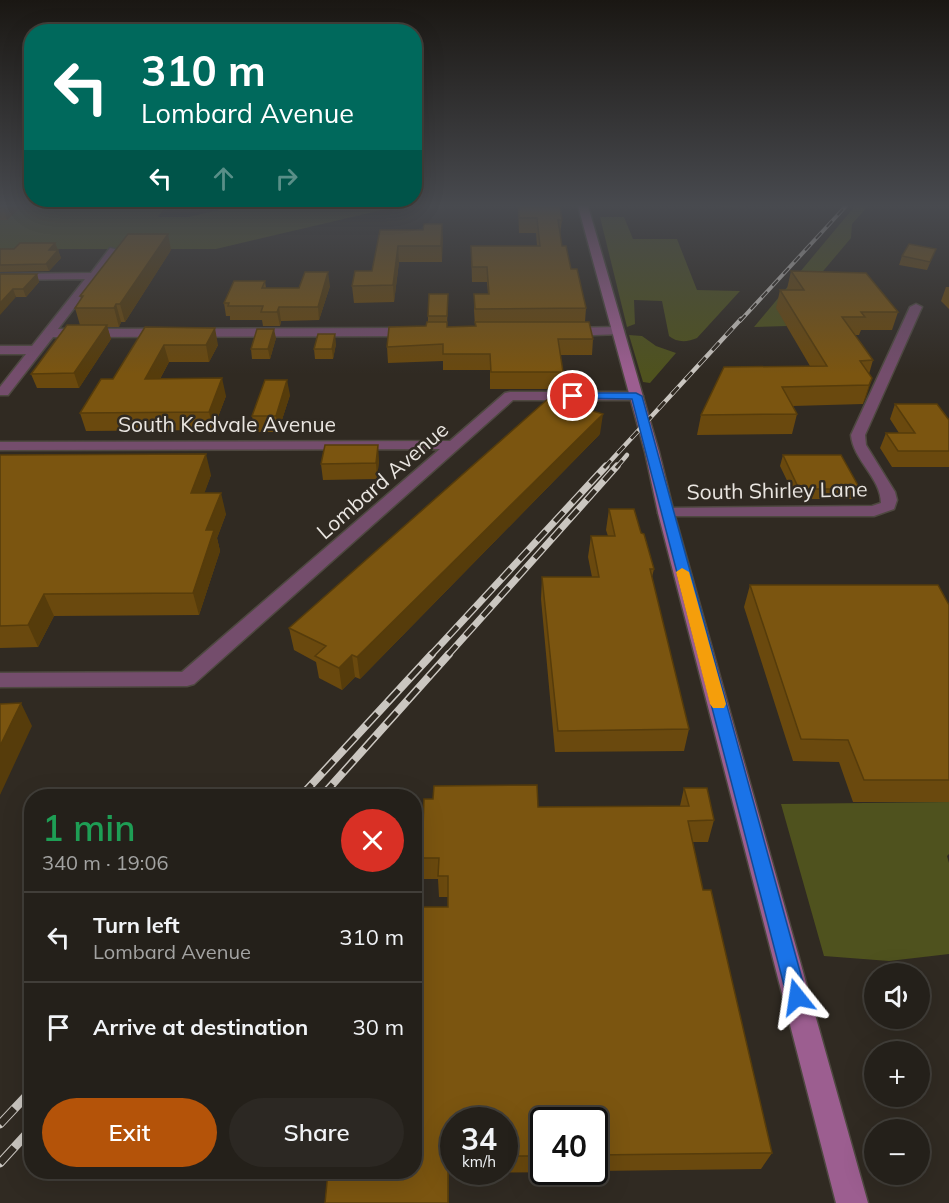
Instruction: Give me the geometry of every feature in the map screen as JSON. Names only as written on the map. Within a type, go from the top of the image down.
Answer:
[{"type":"street","points":[[3,392],[104,262]]},
{"type":"street","points":[[599,262],[852,1203]]},
{"type":"street","points":[[0,277],[92,276]]},
{"type":"street","name":"South Shirley Lane","points":[[666,513],[874,511],[888,506],[890,500],[887,492],[859,446],[858,435],[916,307]]},
{"type":"street","points":[[554,332],[618,331]]},
{"type":"street","points":[[48,333],[428,332]]},
{"type":"street","points":[[0,350],[36,350]]},
{"type":"street","name":"Lombard Avenue","points":[[0,680],[187,679],[510,396],[636,396]]},
{"type":"street","name":"South Kedvale Avenue","points":[[0,446],[453,445]]},
{"type":"green space","points":[[611,262],[686,262],[697,290],[740,291],[694,339],[679,341],[669,336],[662,301],[634,300],[635,324],[627,327]]},
{"type":"green space","points":[[808,262],[831,262],[808,289],[799,308],[777,308],[787,326],[754,327]]},
{"type":"green space","points":[[629,335],[642,336],[656,346],[676,353],[650,383],[643,382]]},
{"type":"green space","points":[[949,802],[949,854],[947,856],[949,863],[949,954],[889,961],[824,956],[781,804]]},
{"type":"building","points":[[0,262],[48,262],[46,264],[0,265]]},
{"type":"building","points":[[106,262],[149,262],[120,304],[116,304],[114,308],[75,308],[83,296],[80,296]]},
{"type":"building","points":[[374,262],[396,262],[393,285],[352,286],[355,271],[372,271]]},
{"type":"building","points":[[472,262],[570,262],[571,269],[577,269],[586,308],[475,309],[474,294],[489,294],[487,267],[472,267]]},
{"type":"building","points":[[791,271],[866,273],[898,312],[861,312],[865,317],[842,317],[873,360],[860,361],[872,378],[869,385],[782,387],[797,414],[701,415],[724,367],[827,366],[780,290],[804,290]]},
{"type":"building","points":[[305,272],[328,272],[318,307],[279,307],[277,312],[261,312],[263,306],[228,306],[229,303],[224,303],[234,281],[265,281],[262,288],[299,288]]},
{"type":"building","points":[[0,274],[37,274],[23,289],[13,289],[0,303]]},
{"type":"building","points":[[429,294],[448,294],[447,316],[428,316]]},
{"type":"building","points":[[427,322],[447,322],[447,327],[476,326],[475,322],[589,322],[593,339],[558,339],[563,372],[491,372],[490,354],[443,354],[443,344],[387,347],[389,327],[426,326]]},
{"type":"building","points":[[67,325],[107,325],[74,373],[31,374]]},
{"type":"building","points":[[145,327],[215,328],[206,345],[164,345],[145,379],[222,378],[209,412],[80,413],[101,379],[113,379]]},
{"type":"building","points":[[257,329],[274,329],[268,349],[251,349]]},
{"type":"building","points":[[318,334],[335,334],[332,349],[314,349]]},
{"type":"building","points":[[265,380],[287,380],[276,416],[252,416]]},
{"type":"building","points":[[549,398],[603,414],[357,657],[352,655],[339,668],[315,656],[326,646],[289,628]]},
{"type":"building","points":[[895,404],[937,404],[949,420],[949,451],[898,451],[886,433],[915,433]]},
{"type":"building","points":[[325,445],[378,445],[376,463],[321,464]]},
{"type":"building","points":[[206,454],[191,493],[221,493],[206,530],[214,530],[193,593],[44,594],[28,625],[0,626],[0,455]]},
{"type":"building","points":[[783,455],[841,455],[860,489],[799,489]]},
{"type":"building","points":[[609,509],[634,509],[641,533],[644,534],[654,569],[650,569],[689,729],[558,731],[542,577],[599,577],[591,536],[615,536]]},
{"type":"building","points":[[750,585],[938,585],[949,605],[949,780],[864,780],[848,740],[801,739]]},
{"type":"building","points":[[21,703],[0,746],[0,704]]},
{"type":"building","points":[[537,785],[538,807],[689,806],[684,788],[707,788],[714,820],[688,821],[703,890],[711,890],[772,1153],[608,1155],[608,1107],[530,1107],[530,1156],[518,1156],[518,1107],[440,1107],[440,1185],[448,1185],[448,1203],[325,1203],[327,1179],[422,1179],[422,907],[448,907],[448,876],[438,876],[439,858],[422,858],[424,799],[433,799],[434,786]]},
{"type":"railway","points":[[740,321],[794,262]]},
{"type":"railway","points":[[604,468],[741,319]]},
{"type":"railway","points":[[616,468],[627,455]]},
{"type":"railway","points":[[431,655],[606,466]]},
{"type":"railway","points":[[448,655],[617,466]]},
{"type":"railway","points":[[307,789],[432,654]]},
{"type":"railway","points":[[328,789],[449,654]]},
{"type":"railway","points":[[0,1124],[24,1098]]},
{"type":"railway","points":[[0,1163],[24,1137]]},
{"type":"slow traffic","points":[[682,572],[718,704]]},
{"type":"route","points":[[573,396],[636,396],[797,997]]}]
